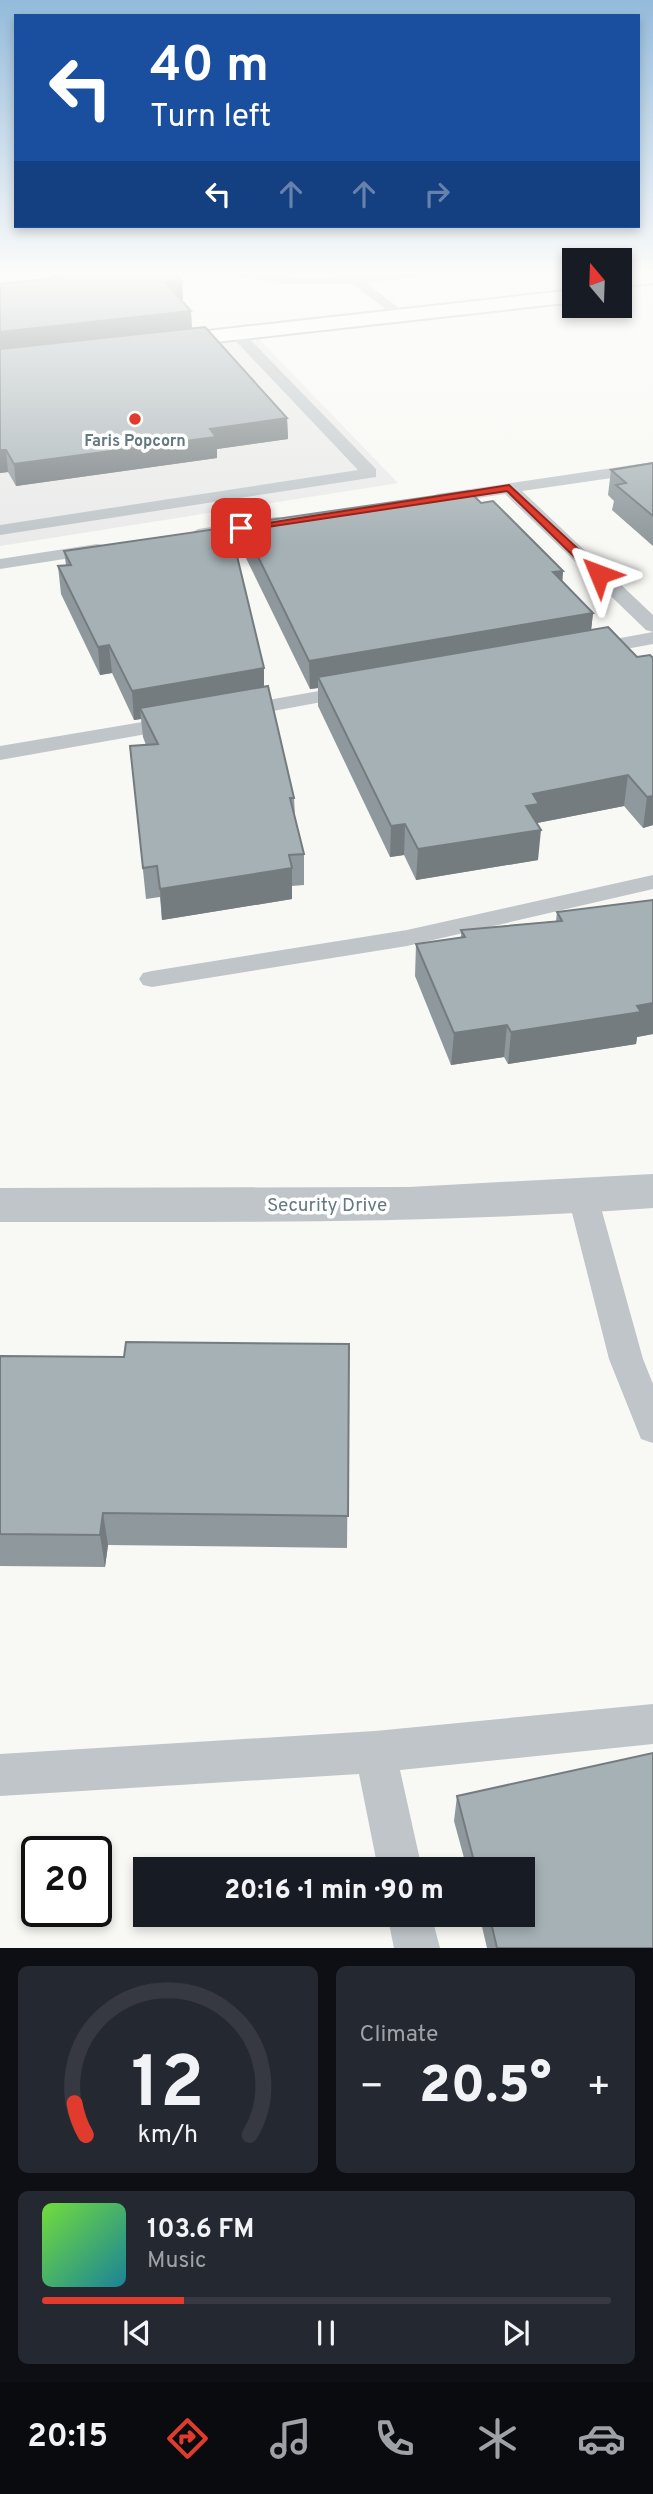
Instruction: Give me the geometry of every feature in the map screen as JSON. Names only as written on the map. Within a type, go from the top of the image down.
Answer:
[{"type":"street","name":"Security Drive","points":[[0,1205],[430,1203],[583,1197],[653,1191]]},
{"type":"lane","points":[[0,530],[370,473],[266,364]]},
{"type":"lane","points":[[413,502],[653,467]]},
{"type":"lane","points":[[509,488],[653,626]]},
{"type":"lane","points":[[179,537],[289,521]]},
{"type":"lane","points":[[0,564],[110,547]]},
{"type":"lane","points":[[571,653],[653,638]]},
{"type":"lane","points":[[0,753],[367,688]]},
{"type":"lane","points":[[152,979],[407,939],[653,882]]},
{"type":"lane","points":[[583,1197],[626,1359],[653,1428]]},
{"type":"lane","points":[[0,1775],[375,1752],[653,1724]]},
{"type":"lane","points":[[375,1752],[397,1857]]},
{"type":"lane","points":[[412,1927],[416,1948]]},
{"type":"shaded area","points":[[0,364],[283,364],[398,483],[0,546]]},
{"type":"building","name":"Faris Popcorn","points":[[0,364],[238,364],[287,418],[210,429],[216,437],[14,464],[6,450],[0,450]]},
{"type":"building","points":[[653,463],[653,516],[616,485],[626,483],[611,470]]},
{"type":"building","points":[[469,491],[481,503],[493,501],[563,571],[553,572],[593,613],[309,661],[242,524]]},
{"type":"building","points":[[230,527],[264,668],[132,691],[109,645],[98,647],[58,566],[71,565],[64,551]]},
{"type":"building","points":[[608,627],[637,657],[650,655],[653,658],[653,796],[647,797],[628,775],[533,794],[539,804],[526,806],[541,830],[418,849],[405,824],[391,826],[318,677]]},
{"type":"building","points":[[268,686],[304,854],[289,855],[292,868],[160,889],[157,866],[143,868],[130,746],[158,744],[140,708]]},
{"type":"building","points":[[653,900],[653,1003],[637,1006],[641,1012],[511,1032],[507,1025],[454,1033],[416,944],[465,937],[461,930],[562,921],[557,912]]},
{"type":"building","points":[[126,1342],[349,1344],[348,1516],[103,1513],[100,1535],[0,1534],[0,1356],[124,1357]]},
{"type":"building","points":[[653,1753],[653,1948],[497,1948],[492,1927],[535,1927],[535,1857],[473,1857],[457,1796]]},
{"type":"place","name":"Faris Popcorn","points":[[135,419]]},
{"type":"route","points":[[241,528],[509,488],[599,574]]}]
